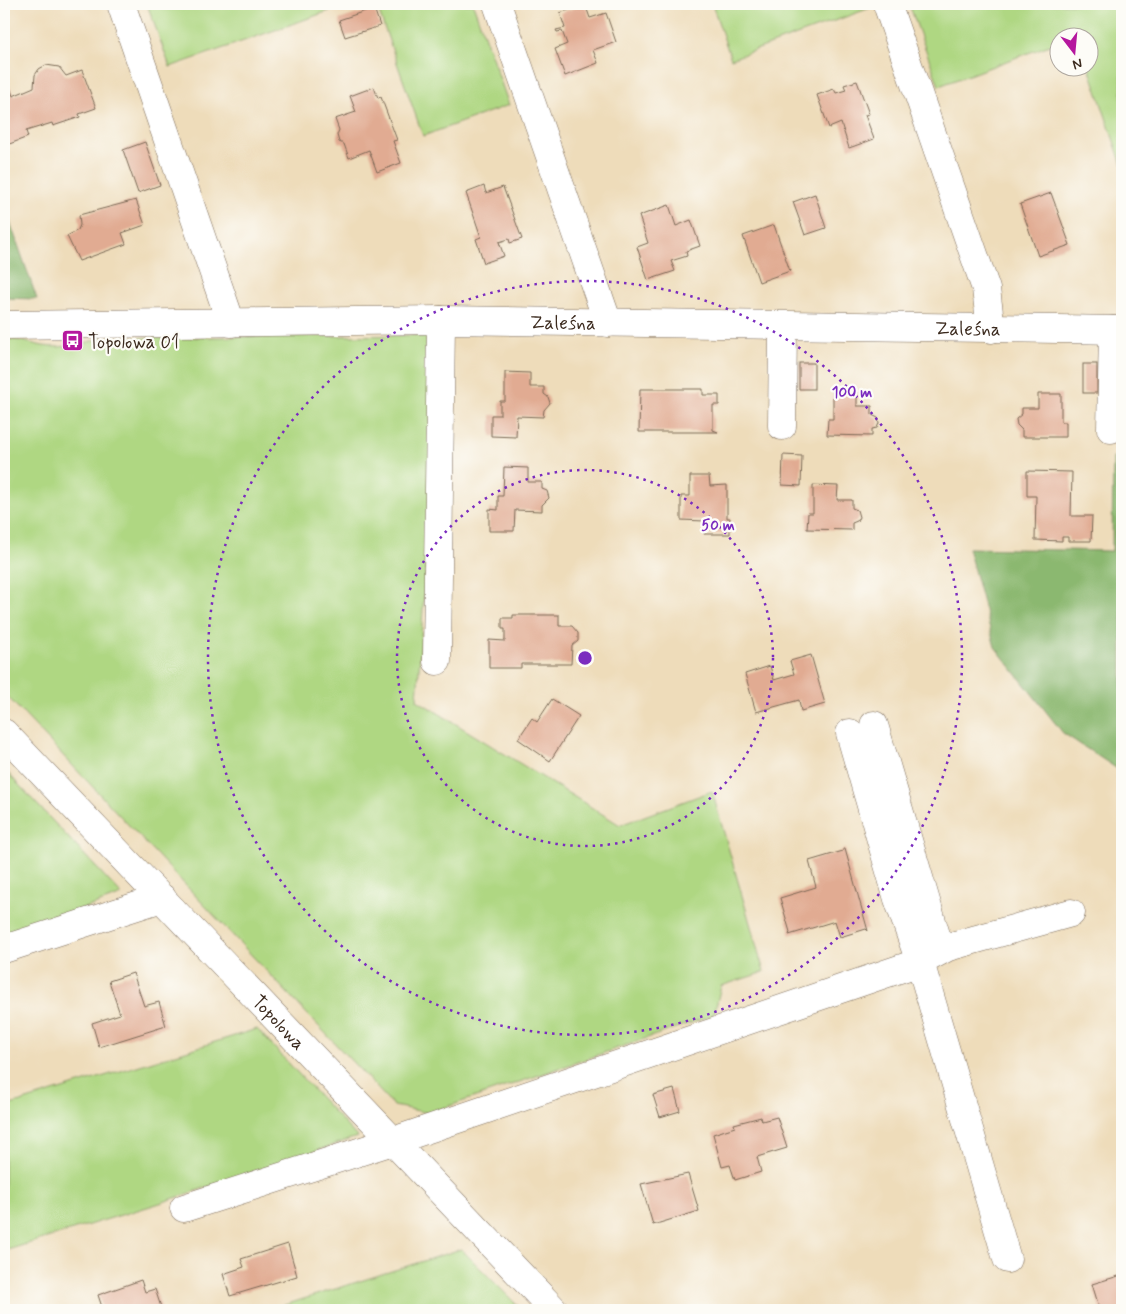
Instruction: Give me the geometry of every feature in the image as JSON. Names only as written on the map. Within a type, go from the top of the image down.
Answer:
[{"type":"street","points":[[121,4],[231,323]]},
{"type":"street","points":[[497,4],[608,323]]},
{"type":"street","points":[[887,4],[986,289],[991,330]]},
{"type":"street","points":[[437,661],[441,320]]},
{"type":"street","name":"Zaleśna","points":[[4,325],[441,320],[991,330],[1118,330]]},
{"type":"street","points":[[782,426],[783,326]]},
{"type":"street","points":[[1111,429],[1118,330]]},
{"type":"street","points":[[862,729],[898,899],[920,962],[1007,1258]]},
{"type":"street","name":"Topolowa","points":[[4,733],[554,1310]]},
{"type":"street","points":[[4,949],[162,898]]},
{"type":"street","points":[[184,1208],[394,1141],[920,962],[948,947],[1071,913]]},
{"type":"green space","points":[[147,4],[349,4],[170,67]]},
{"type":"green space","points":[[376,4],[473,4],[509,105],[423,136]]},
{"type":"green space","points":[[712,4],[869,4],[870,8],[731,59]]},
{"type":"green space","points":[[909,4],[1122,4],[1122,165],[1093,78],[1098,78],[1098,28],[1048,28],[1048,46],[939,86]]},
{"type":"green space","points":[[4,205],[37,299],[4,298]]},
{"type":"green space","points":[[441,335],[417,700],[620,825],[712,791],[764,972],[721,986],[714,1015],[429,1113],[394,1106],[4,693],[4,339],[58,347],[80,344],[101,338]]},
{"type":"green space","points":[[1113,457],[1122,457],[1122,772],[1063,733],[995,647],[968,548],[1112,551]]},
{"type":"green space","points":[[4,769],[122,895],[4,937]]},
{"type":"green space","points":[[257,1029],[357,1137],[157,1204],[4,1251],[4,1107]]},
{"type":"green space","points":[[461,1249],[522,1310],[269,1310]]},
{"type":"building","points":[[585,4],[590,18],[606,13],[616,42],[593,50],[598,63],[565,76],[555,49],[567,44],[562,31],[557,32],[556,30],[565,28],[560,13]]},
{"type":"building","points":[[374,8],[380,26],[345,37],[339,20]]},
{"type":"building","points":[[46,65],[59,67],[66,76],[82,70],[96,108],[79,114],[80,117],[53,126],[52,123],[26,131],[28,137],[4,146],[4,70],[13,96],[34,87],[35,75],[39,69]]},
{"type":"building","points":[[857,81],[869,114],[865,115],[874,139],[849,148],[841,123],[829,128],[817,95],[834,89],[836,93],[846,90],[844,85]]},
{"type":"building","points":[[374,87],[378,98],[381,97],[397,140],[393,141],[401,163],[377,172],[369,150],[349,158],[344,144],[339,142],[337,135],[339,130],[335,119],[356,112],[350,96]]},
{"type":"building","points":[[145,142],[160,185],[138,193],[123,150]]},
{"type":"building","points":[[484,186],[486,193],[503,187],[522,239],[510,243],[509,239],[499,242],[504,256],[484,263],[476,239],[481,237],[466,193]]},
{"type":"building","points":[[1051,193],[1070,245],[1038,256],[1020,204]]},
{"type":"building","points":[[815,194],[826,228],[805,235],[793,202]]},
{"type":"building","points":[[136,200],[145,225],[122,233],[126,244],[79,261],[67,236],[78,230],[80,225],[79,215]]},
{"type":"building","points":[[669,205],[676,226],[691,220],[700,246],[686,251],[687,256],[671,261],[675,271],[648,280],[637,247],[648,243],[639,216]]},
{"type":"building","points":[[774,225],[790,271],[759,282],[743,236]]},
{"type":"building","points":[[799,363],[814,363],[814,389],[799,389]]},
{"type":"building","points":[[1083,364],[1097,364],[1097,393],[1083,393]]},
{"type":"building","points":[[505,372],[530,373],[530,387],[544,387],[544,394],[548,397],[550,403],[544,410],[543,417],[517,416],[516,437],[491,436],[491,415],[500,415],[500,401],[505,401]]},
{"type":"building","points":[[640,389],[703,389],[703,395],[719,395],[719,405],[713,405],[713,430],[718,432],[639,432]]},
{"type":"building","points":[[833,391],[857,392],[857,406],[872,406],[872,415],[878,418],[879,423],[877,428],[872,429],[872,436],[827,435],[828,419],[833,419]]},
{"type":"building","points":[[1038,394],[1061,394],[1061,422],[1066,422],[1066,437],[1022,437],[1022,430],[1017,425],[1016,419],[1022,414],[1022,408],[1038,408]]},
{"type":"building","points":[[783,455],[802,456],[801,486],[782,485]]},
{"type":"building","points":[[504,467],[528,468],[528,482],[542,482],[542,489],[547,491],[549,498],[542,505],[542,511],[515,510],[514,531],[489,531],[489,509],[498,510],[498,496],[503,496]]},
{"type":"building","points":[[1027,471],[1072,472],[1071,516],[1092,516],[1091,541],[1068,541],[1068,537],[1062,537],[1062,541],[1035,540],[1036,496],[1027,496]]},
{"type":"building","points":[[690,476],[709,476],[710,486],[727,485],[727,518],[730,518],[730,534],[704,534],[705,521],[681,520],[681,496],[690,496]]},
{"type":"building","points":[[813,485],[838,486],[837,500],[852,500],[852,508],[857,510],[859,517],[857,521],[852,523],[852,530],[807,529],[808,513],[813,513]]},
{"type":"building","points":[[513,615],[559,615],[559,626],[572,626],[578,633],[578,641],[572,646],[571,664],[521,664],[521,668],[489,668],[489,640],[505,641],[505,629],[502,629],[502,618],[513,618]]},
{"type":"building","points":[[811,655],[825,704],[801,711],[799,700],[756,712],[745,674],[770,666],[774,680],[794,674],[790,661]]},
{"type":"building","points":[[552,699],[579,716],[550,761],[518,739],[532,718],[537,722]]},
{"type":"building","points":[[845,849],[868,931],[866,929],[840,937],[835,921],[789,935],[790,932],[780,898],[816,887],[809,861],[843,851]]},
{"type":"building","points":[[133,973],[144,1006],[159,1002],[166,1026],[99,1047],[92,1023],[120,1014],[109,981]]},
{"type":"building","points":[[674,1089],[680,1111],[660,1117],[653,1095]]},
{"type":"building","points":[[761,1117],[762,1121],[777,1117],[787,1148],[757,1157],[761,1172],[735,1180],[730,1165],[722,1167],[713,1134],[735,1127],[734,1124]]},
{"type":"building","points":[[688,1174],[699,1211],[653,1225],[641,1184]]},
{"type":"building","points":[[288,1244],[297,1276],[230,1296],[223,1274],[244,1267],[241,1259]]},
{"type":"building","points":[[1122,1275],[1122,1310],[1100,1310],[1092,1284]]},
{"type":"building","points":[[141,1280],[145,1292],[155,1289],[162,1310],[103,1310],[98,1295]]},
{"type":"place","name":"Topolowa 01","points":[[72,341]]}]
